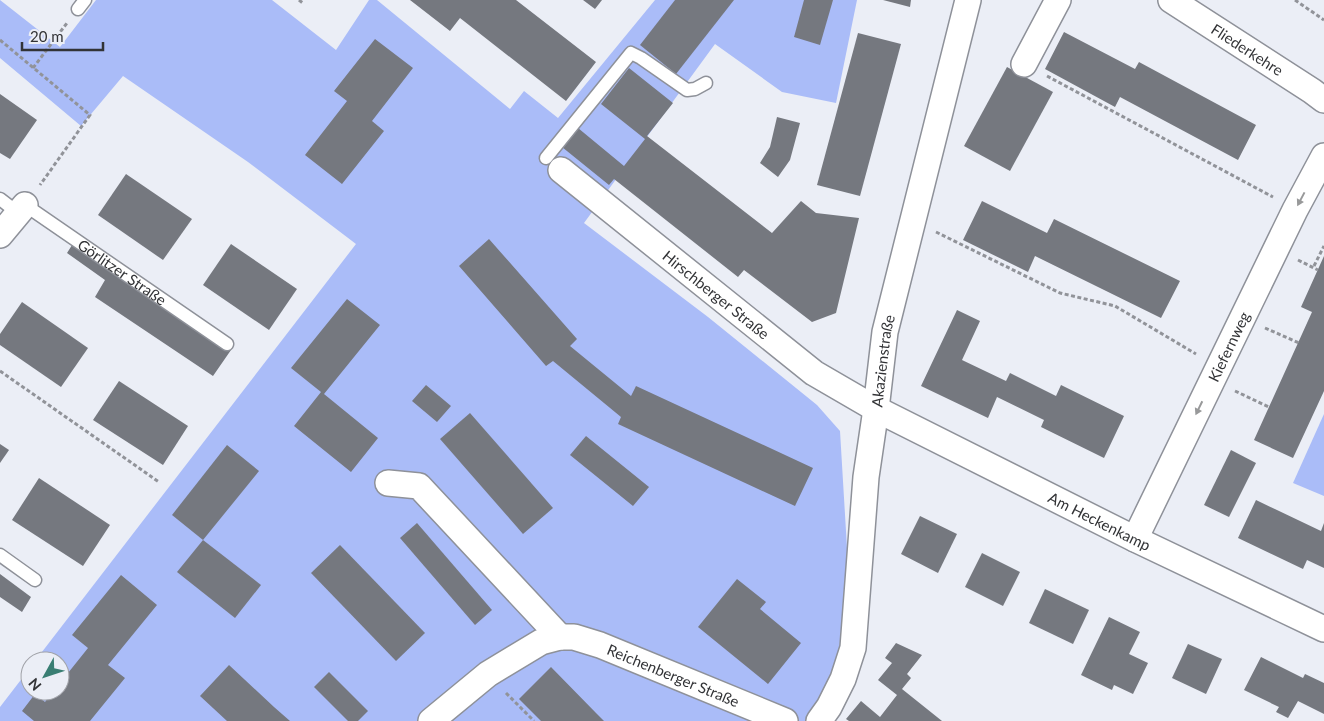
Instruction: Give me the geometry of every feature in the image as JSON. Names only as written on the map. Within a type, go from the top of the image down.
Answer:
[{"type":"street","name":"Akazienstraße","points":[[819,721],[829,707],[843,679],[853,648],[866,477],[885,332],[968,0]]},
{"type":"street","points":[[1024,64],[1058,0]]},
{"type":"street","name":"Fliederkehre","points":[[1172,0],[1324,100]]},
{"type":"street","name":"Kiefernweg","points":[[1135,539],[1295,210],[1324,156]]},
{"type":"street","name":"Hirschberger Straße","points":[[554,164],[814,372],[876,409]]},
{"type":"street","points":[[0,235],[14,206]]},
{"type":"street","name":"Am Heckenkamp","points":[[876,409],[1135,539],[1324,629]]},
{"type":"street","points":[[388,483],[419,486],[560,637]]},
{"type":"street","name":"Reichenberger Straße","points":[[432,721],[488,674],[541,642],[560,637],[574,638],[600,645],[785,721]]},
{"type":"lane","points":[[554,164],[631,54],[641,58],[687,90],[695,89],[706,83]]},
{"type":"lane","name":"Görlitzer Straße","points":[[14,206],[227,344]]},
{"type":"lane","points":[[0,556],[35,580]]},
{"type":"path","points":[[299,0],[304,4]]},
{"type":"path","points":[[1295,0],[1324,20]]},
{"type":"path","points":[[33,68],[82,5]]},
{"type":"path","points":[[0,40],[90,115],[14,206]]},
{"type":"path","points":[[1024,64],[1295,210]]},
{"type":"path","points":[[912,221],[1060,292],[1115,306],[1215,374],[1269,407]]},
{"type":"path","points":[[1314,266],[1324,246]]},
{"type":"path","points":[[1242,319],[1299,343]]},
{"type":"path","points":[[0,371],[158,482]]},
{"type":"path","points":[[511,698],[534,721]]},
{"type":"shaded area","points":[[0,0],[60,47],[96,0],[272,0],[336,50],[369,0],[377,0],[510,109],[524,91],[558,118],[655,0],[857,0],[836,103],[782,92],[715,44],[584,223],[708,317],[817,405],[840,431],[853,648],[818,721],[0,721],[0,707],[20,681],[20,701],[70,701],[70,651],[43,651],[356,244],[248,162],[123,76],[81,126],[0,58]]},
{"type":"shaded area","points":[[1324,414],[1324,496],[1293,483]]},
{"type":"building","points":[[410,0],[516,0],[596,62],[566,101],[460,18],[450,31]]},
{"type":"building","points":[[583,0],[602,0],[595,9]]},
{"type":"building","points":[[675,0],[734,0],[676,74],[640,45]]},
{"type":"building","points":[[804,0],[833,0],[820,45],[794,37]]},
{"type":"building","points":[[883,0],[911,0],[910,7]]},
{"type":"building","points":[[1064,32],[1135,69],[1139,62],[1256,125],[1238,160],[1120,97],[1115,107],[1045,69]]},
{"type":"building","points":[[858,33],[901,44],[860,196],[817,185]]},
{"type":"building","points":[[375,39],[413,68],[372,121],[384,131],[342,184],[305,155],[347,101],[334,91]]},
{"type":"building","points":[[1007,67],[1053,92],[1010,171],[964,146]]},
{"type":"building","points":[[629,68],[673,103],[647,136],[772,233],[801,201],[816,213],[859,218],[836,313],[812,322],[744,270],[738,277],[614,179],[609,185],[562,147],[578,128],[624,166],[645,139],[601,104]]},
{"type":"building","points":[[0,94],[37,120],[10,159],[0,153]]},
{"type":"building","points":[[777,117],[800,123],[790,160],[778,177],[760,163],[770,147]]},
{"type":"building","points":[[126,174],[192,219],[163,260],[98,215]]},
{"type":"building","points":[[982,201],[1047,233],[1054,219],[1180,281],[1161,318],[1035,256],[1028,272],[963,240]]},
{"type":"building","points":[[489,239],[577,339],[570,346],[631,396],[636,386],[813,468],[795,506],[618,424],[621,417],[553,361],[546,366],[459,266]]},
{"type":"building","points":[[74,242],[231,350],[213,376],[95,297],[105,280],[67,253]]},
{"type":"building","points":[[231,244],[297,289],[269,330],[203,285]]},
{"type":"building","points":[[1324,256],[1324,391],[1293,458],[1254,440],[1312,312],[1301,307]]},
{"type":"building","points":[[347,299],[380,325],[324,394],[378,438],[351,472],[294,426],[321,392],[291,368]]},
{"type":"building","points":[[22,302],[88,348],[61,387],[0,345],[0,334]]},
{"type":"building","points":[[957,310],[980,321],[962,360],[1006,381],[1010,373],[1056,396],[1061,385],[1124,416],[1104,458],[1041,427],[1044,420],[997,397],[988,418],[921,386]]},
{"type":"building","points":[[119,381],[188,426],[163,465],[93,420]]},
{"type":"building","points":[[426,385],[451,406],[437,422],[412,401]]},
{"type":"building","points":[[470,413],[553,508],[523,534],[440,439]]},
{"type":"building","points":[[586,436],[649,487],[633,506],[570,455]]},
{"type":"building","points":[[0,444],[9,450],[0,463]]},
{"type":"building","points":[[227,445],[259,471],[203,540],[172,515]]},
{"type":"building","points":[[1231,450],[1256,463],[1229,517],[1204,505]]},
{"type":"building","points":[[39,478],[110,525],[83,566],[12,520]]},
{"type":"building","points":[[1256,500],[1321,531],[1324,523],[1324,568],[1307,560],[1303,569],[1238,538]]},
{"type":"building","points":[[920,516],[957,534],[938,573],[901,554]]},
{"type":"building","points":[[417,523],[492,610],[475,625],[400,538]]},
{"type":"building","points":[[203,540],[261,585],[235,618],[177,572]]},
{"type":"building","points":[[340,545],[425,633],[396,661],[311,573]]},
{"type":"building","points":[[982,553],[1020,572],[1003,606],[965,587]]},
{"type":"building","points":[[0,574],[31,597],[22,612],[0,597]]},
{"type":"building","points":[[121,575],[157,605],[108,665],[125,678],[90,721],[34,721],[22,711],[30,701],[70,701],[70,670],[88,648],[72,635]]},
{"type":"building","points":[[737,579],[766,602],[760,609],[801,643],[768,684],[698,627]]},
{"type":"building","points":[[1045,589],[1089,610],[1073,644],[1029,623]]},
{"type":"building","points":[[1109,617],[1140,632],[1129,654],[1148,663],[1133,694],[1114,685],[1112,690],[1081,675]]},
{"type":"building","points":[[896,643],[922,655],[907,674],[911,678],[902,689],[942,721],[849,721],[846,719],[861,701],[880,717],[897,695],[878,680],[892,663],[885,658]]},
{"type":"building","points":[[1188,644],[1222,659],[1206,694],[1172,678]]},
{"type":"building","points":[[1261,657],[1303,678],[1305,674],[1324,683],[1324,714],[1298,701],[1288,718],[1276,712],[1279,707],[1244,690]]},
{"type":"building","points":[[229,665],[290,721],[227,721],[200,696]]},
{"type":"building","points":[[551,667],[604,721],[541,721],[519,699]]},
{"type":"building","points":[[329,672],[368,711],[358,721],[348,721],[314,687]]}]
